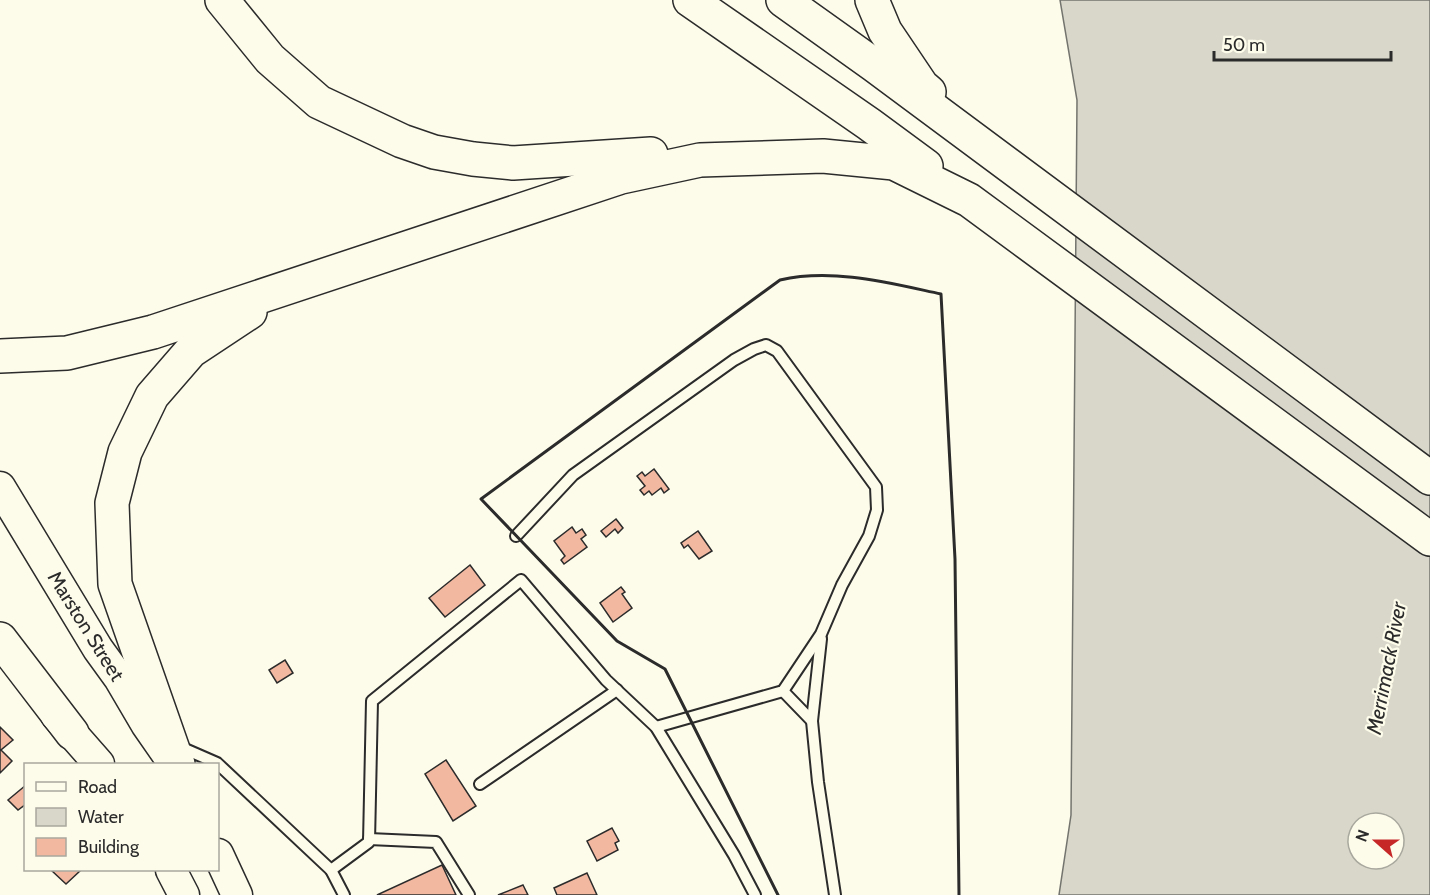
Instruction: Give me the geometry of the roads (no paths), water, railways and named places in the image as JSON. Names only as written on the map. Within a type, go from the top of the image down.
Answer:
[{"type":"highway","points":[[222,0],[270,59],[319,102],[402,141],[434,152],[513,163],[670,153],[700,160]]},
{"type":"highway","points":[[690,0],[869,124],[1430,538]]},
{"type":"highway","points":[[783,0],[1430,478]]},
{"type":"highway","points":[[872,0],[885,31],[921,86],[980,138],[1430,471]]},
{"type":"highway","points":[[0,356],[68,353],[153,332],[621,177],[700,160],[823,156],[894,163],[969,200],[1430,538]]},
{"type":"highway","points":[[174,757],[115,584],[112,503],[125,452],[152,396],[191,351],[290,287]]},
{"type":"highway","points":[[0,639],[72,733]]},
{"type":"main road","name":"Marston Street","points":[[0,487],[98,650],[119,678],[146,723],[174,757]]},
{"type":"main road","points":[[0,652],[97,763]]},
{"type":"main road","points":[[219,856],[237,895]]},
{"type":"main road","points":[[172,871],[184,895]]},
{"type":"lane","points":[[516,536],[573,475],[734,360],[766,345],[777,351],[876,487],[877,510],[869,536],[842,585],[821,634],[783,691],[656,727]]},
{"type":"lane","points":[[331,870],[369,842],[372,701],[521,580],[606,680],[656,727],[734,855],[755,895]]},
{"type":"lane","points":[[821,634],[812,722],[818,782],[835,895]]},
{"type":"lane","points":[[480,784],[617,690]]},
{"type":"lane","points":[[783,691],[812,722]]},
{"type":"lane","points":[[174,757],[217,763]]},
{"type":"lane","points":[[219,765],[331,870],[344,895]]},
{"type":"lane","points":[[369,839],[436,842],[469,895]]},
{"type":"water","name":"Merrimack River","points":[[1060,0],[1430,0],[1430,895],[1059,895],[1071,815],[1077,100]]}]
